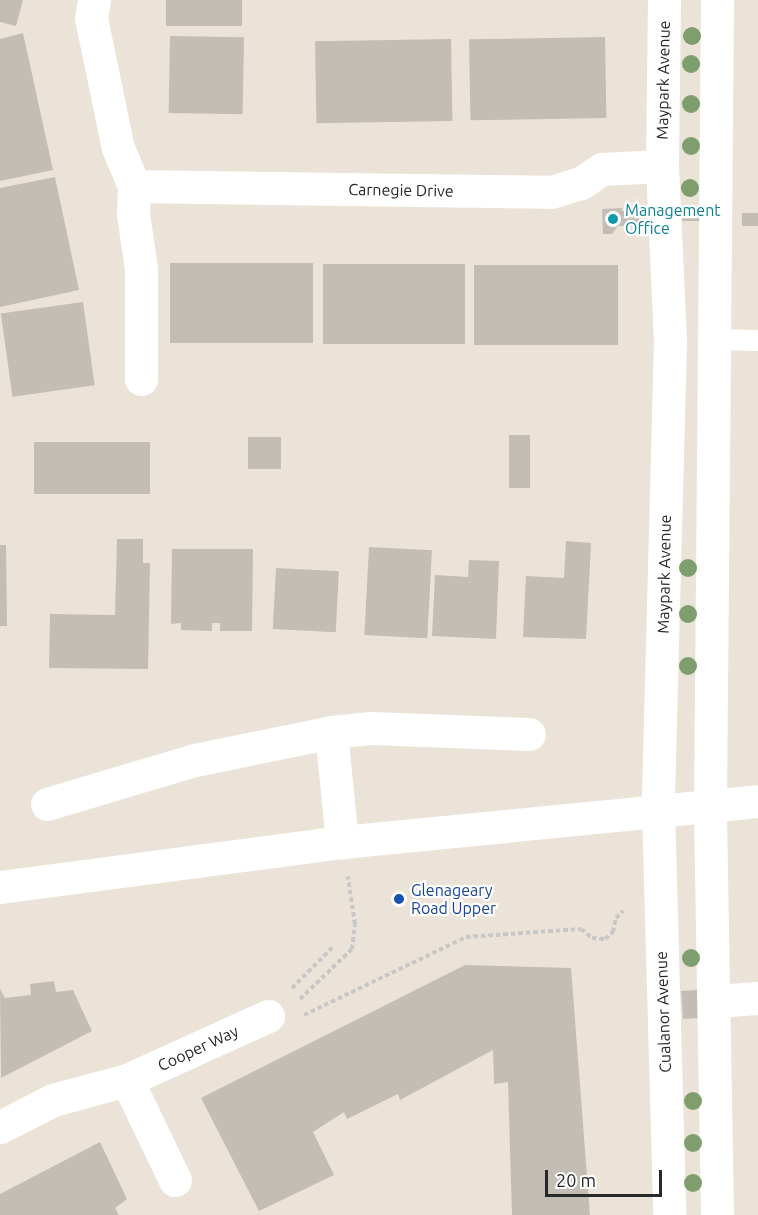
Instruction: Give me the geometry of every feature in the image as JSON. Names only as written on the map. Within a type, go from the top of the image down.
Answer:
[{"type":"street","points":[[94,0],[92,18],[118,148],[134,186],[133,214],[141,269],[141,379]]},
{"type":"street","name":"Maypark Avenue","points":[[658,809],[670,339],[662,166],[664,0]]},
{"type":"street","points":[[717,0],[716,339],[710,805],[717,1215]]},
{"type":"street","name":"Carnegie Drive","points":[[134,186],[551,192],[564,190],[602,169],[662,166]]},
{"type":"street","points":[[670,339],[716,339]]},
{"type":"street","points":[[47,804],[195,760],[331,732],[371,728],[529,734]]},
{"type":"street","points":[[331,732],[342,842]]},
{"type":"street","points":[[0,887],[342,842],[658,809],[758,801]]},
{"type":"street","name":"Cualanor Avenue","points":[[658,809],[669,1215]]},
{"type":"street","points":[[715,1001],[758,998]]},
{"type":"street","name":"Cooper Way","points":[[0,1127],[53,1100],[127,1080],[268,1016]]},
{"type":"street","points":[[127,1080],[175,1180]]},
{"type":"lane","points":[[716,339],[758,340]]},
{"type":"path","points":[[268,1016],[304,997],[352,949],[356,924],[342,842]]},
{"type":"path","points":[[268,1016],[309,1015],[466,937],[582,929],[592,938],[605,939],[613,932],[616,918],[623,911]]},
{"type":"path","points":[[268,1016],[334,946]]},
{"type":"building","points":[[0,0],[23,0],[16,26],[0,22]]},
{"type":"building","points":[[166,0],[242,0],[242,26],[166,26]]},
{"type":"building","points":[[23,33],[53,170],[0,181],[0,39]]},
{"type":"building","points":[[170,36],[244,37],[243,114],[169,113]]},
{"type":"building","points":[[605,37],[606,118],[470,120],[469,39]]},
{"type":"building","points":[[451,39],[452,121],[316,123],[315,41]]},
{"type":"building","points":[[55,177],[79,290],[0,307],[0,188]]},
{"type":"building","name":"Management Office","points":[[622,208],[622,211],[639,211],[640,226],[618,226],[612,234],[603,234],[602,209]]},
{"type":"building","points":[[682,208],[700,208],[700,221],[682,221]]},
{"type":"building","points":[[742,213],[758,213],[758,226],[742,226]]},
{"type":"building","points":[[170,263],[313,263],[313,343],[170,343]]},
{"type":"building","points":[[323,264],[465,264],[465,344],[323,344]]},
{"type":"building","points":[[474,265],[618,265],[618,345],[474,345]]},
{"type":"building","points":[[83,302],[95,385],[12,397],[1,314]]},
{"type":"building","points":[[509,435],[530,435],[530,488],[509,488]]},
{"type":"building","points":[[248,437],[281,437],[281,469],[248,469]]},
{"type":"building","points":[[34,442],[150,442],[150,494],[34,494]]},
{"type":"building","points":[[117,539],[143,539],[143,563],[150,563],[148,669],[49,668],[50,614],[115,615]]},
{"type":"building","points":[[566,541],[591,543],[586,639],[523,637],[526,576],[564,578]]},
{"type":"building","points":[[0,545],[6,545],[7,626],[0,626]]},
{"type":"building","points":[[369,547],[432,550],[427,638],[364,635]]},
{"type":"building","points":[[172,549],[253,549],[252,631],[220,631],[220,623],[212,623],[212,631],[181,630],[181,623],[171,624]]},
{"type":"building","points":[[469,560],[499,561],[496,639],[432,636],[435,575],[468,577]]},
{"type":"building","points":[[276,568],[339,571],[336,632],[273,629]]},
{"type":"building","points":[[465,965],[571,968],[590,1215],[512,1215],[508,1082],[494,1084],[493,1050],[400,1100],[398,1094],[347,1119],[344,1112],[313,1132],[334,1175],[259,1211],[201,1098]]},
{"type":"building","points":[[54,981],[56,992],[73,990],[92,1031],[1,1078],[0,989],[5,998],[31,995],[30,984]]},
{"type":"building","points":[[697,990],[699,1018],[683,1019],[681,991]]},
{"type":"building","points":[[100,1142],[127,1199],[115,1208],[119,1215],[0,1215],[0,1194]]},
{"type":"place","name":"Management Office","points":[[613,219]]},
{"type":"place","name":"Glenageary Road Upper","points":[[399,899]]}]
